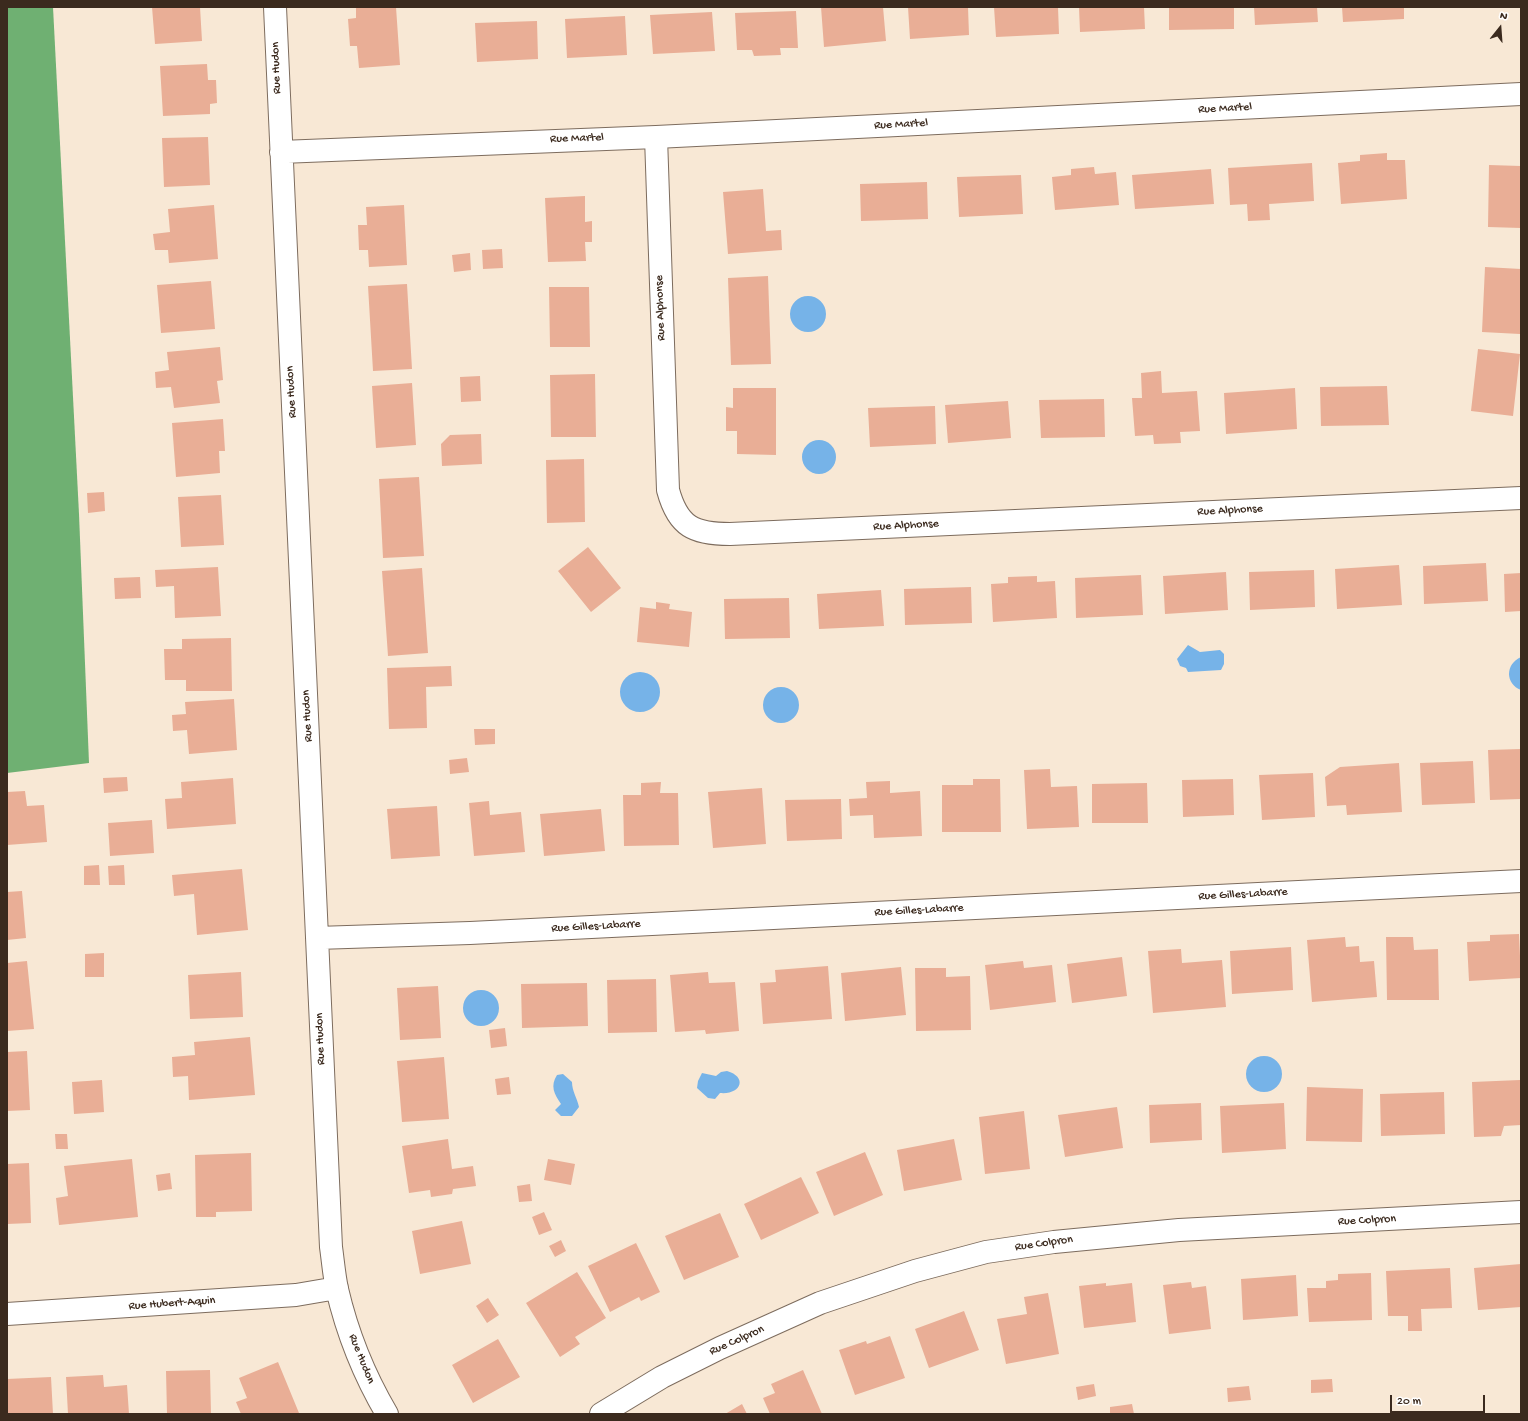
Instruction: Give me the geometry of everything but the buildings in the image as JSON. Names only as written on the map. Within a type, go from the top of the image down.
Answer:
[{"type":"street","name":"Rue Hudon","points":[[275,7],[331,1247],[337,1288],[358,1354],[376,1395],[387,1414]]},
{"type":"street","name":"Rue Martel","points":[[281,152],[656,137],[1521,94]]},
{"type":"street","name":"Rue Alphonse","points":[[656,137],[668,490],[671,502],[677,514],[695,530],[709,534],[730,534],[1521,498]]},
{"type":"street","name":"Rue Gilles-Labarre","points":[[317,938],[532,930],[1521,882]]},
{"type":"street","name":"Rue Colpron","points":[[601,1414],[662,1377],[720,1348],[820,1303],[915,1271],[986,1252],[1054,1242],[1179,1230],[1521,1212]]},
{"type":"street","name":"Rue Hubert-Aquin","points":[[7,1314],[296,1295],[337,1288]]},
{"type":"green space","points":[[7,7],[53,7],[79,514],[89,763],[7,773]]},
{"type":"water","points":[[811,296],[821,301],[825,307],[825,321],[821,327],[815,331],[805,332],[795,327],[791,321],[790,311],[795,301],[801,297]]},
{"type":"water","points":[[816,440],[822,440],[826,441],[833,447],[836,457],[835,464],[829,471],[822,474],[816,474],[812,473],[805,467],[802,460],[802,454],[803,450],[809,443]]},
{"type":"water","points":[[1188,645],[1200,652],[1220,650],[1224,654],[1224,664],[1221,670],[1188,672],[1186,668],[1180,666],[1177,659]]},
{"type":"water","points":[[1521,657],[1521,690],[1512,683],[1509,674],[1512,664]]},
{"type":"water","points":[[644,672],[651,675],[657,681],[660,692],[659,700],[651,709],[644,712],[636,712],[629,709],[621,700],[620,688],[623,681],[632,673]]},
{"type":"water","points":[[781,687],[791,690],[796,695],[799,705],[796,715],[791,720],[781,723],[771,720],[766,715],[763,705],[766,695],[771,690]]},
{"type":"water","points":[[481,990],[491,993],[496,998],[499,1008],[496,1018],[491,1023],[481,1026],[471,1023],[466,1018],[463,1008],[466,998],[471,993]]},
{"type":"water","points":[[1267,1056],[1277,1061],[1281,1067],[1281,1081],[1277,1087],[1271,1091],[1261,1092],[1251,1087],[1247,1081],[1246,1071],[1251,1061],[1257,1057]]},
{"type":"water","points":[[727,1071],[738,1077],[740,1081],[737,1088],[733,1091],[720,1093],[715,1099],[708,1098],[697,1088],[698,1081],[702,1073],[716,1076],[721,1072]]},
{"type":"water","points":[[563,1074],[572,1082],[579,1107],[572,1116],[561,1116],[555,1110],[561,1104],[556,1097],[553,1086],[557,1075]]}]
